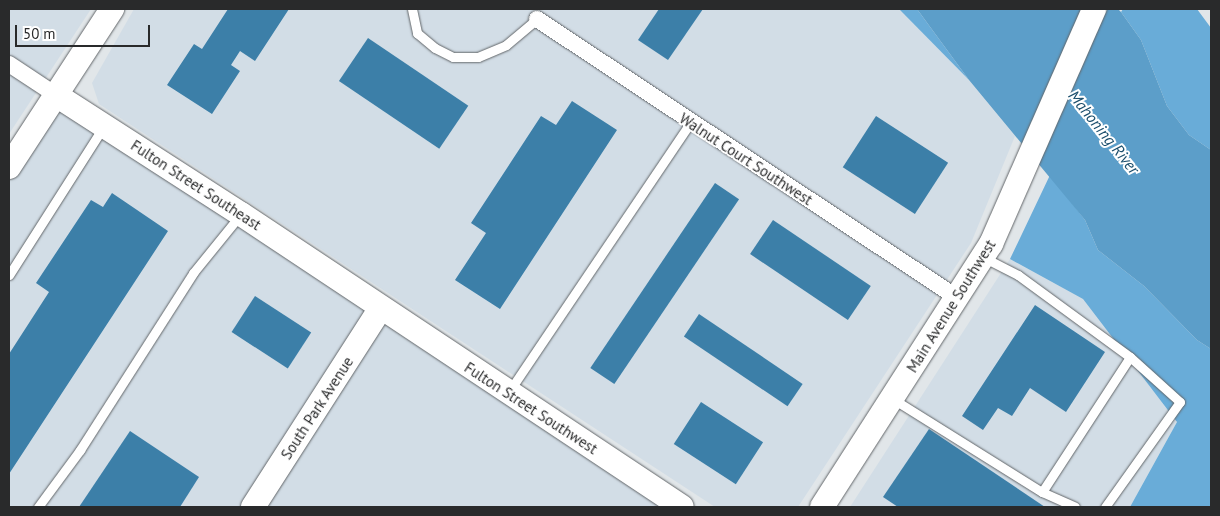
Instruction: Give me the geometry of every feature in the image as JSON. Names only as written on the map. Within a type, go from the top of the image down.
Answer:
[{"type":"street","points":[[9,167],[112,9]]},
{"type":"street","name":"Main Avenue Southwest","points":[[822,507],[987,250],[1094,9]]},
{"type":"street","name":"Walnut Court Southwest","points":[[537,19],[956,297]]},
{"type":"street","name":"Fulton Street Southeast","points":[[9,64],[105,124],[380,309]]},
{"type":"street","name":"Fulton Street Southwest","points":[[380,309],[682,507]]},
{"type":"street","name":"South Park Avenue","points":[[253,507],[380,309]]},
{"type":"lane","points":[[412,9],[417,33],[435,48],[453,57],[478,57],[506,45],[537,19]]},
{"type":"lane","points":[[508,392],[691,122]]},
{"type":"lane","points":[[9,275],[105,124]]},
{"type":"lane","points":[[38,507],[80,450],[193,273],[241,214]]},
{"type":"lane","points":[[987,250],[1130,357],[1180,402],[1105,507]]},
{"type":"lane","points":[[1042,492],[1130,357]]},
{"type":"lane","points":[[893,399],[1042,492],[1075,507]]},
{"type":"shaded area","points":[[9,9],[91,9],[9,134]]},
{"type":"shaded area","points":[[134,9],[899,9],[969,80],[1015,136],[971,243],[798,507],[715,507],[99,104],[92,83]]},
{"type":"shaded area","points":[[899,9],[917,9],[969,80]]},
{"type":"shaded area","points":[[1123,9],[1197,9],[1211,28],[1211,150],[1189,135],[1167,106],[1141,40],[1121,12]]},
{"type":"shaded area","points":[[56,95],[682,507],[9,507],[9,167]]},
{"type":"shaded area","points":[[1050,175],[1085,220],[1098,250],[1144,286],[1197,340],[1211,349],[1211,507],[1130,507],[1177,422],[1083,299],[1010,259]]},
{"type":"shaded area","points":[[1010,259],[1083,299],[1177,422],[1130,507],[850,507]]},
{"type":"water","name":"Mahoning River","points":[[917,9],[1118,9],[1121,12],[1141,40],[1167,106],[1189,135],[1211,150],[1211,349],[1197,340],[1144,286],[1098,250],[1085,220],[969,80]]},
{"type":"building","points":[[228,9],[289,9],[255,61],[240,51],[231,65],[240,71],[212,114],[167,85],[194,44],[202,49]]},
{"type":"building","points":[[659,9],[703,9],[668,60],[638,40]]},
{"type":"building","points":[[368,38],[468,106],[439,149],[339,81]]},
{"type":"building","points":[[572,101],[617,130],[500,309],[455,280],[486,233],[471,223],[541,116],[556,125]]},
{"type":"building","points":[[876,116],[948,163],[915,214],[843,167]]},
{"type":"building","points":[[715,183],[739,199],[614,384],[590,368]]},
{"type":"building","points":[[112,193],[168,231],[9,474],[9,354],[49,292],[36,283],[91,200],[103,207]]},
{"type":"building","points":[[773,220],[871,286],[848,320],[750,254]]},
{"type":"building","points":[[255,296],[311,332],[288,369],[232,332]]},
{"type":"building","points":[[1035,305],[1105,352],[1066,412],[1030,388],[1012,416],[998,408],[983,430],[962,416]]},
{"type":"building","points":[[699,314],[803,384],[788,406],[684,336]]},
{"type":"building","points":[[701,402],[763,442],[736,484],[674,444]]},
{"type":"building","points":[[929,429],[1045,507],[898,507],[883,497]]},
{"type":"building","points":[[130,431],[199,477],[180,507],[79,507]]}]
